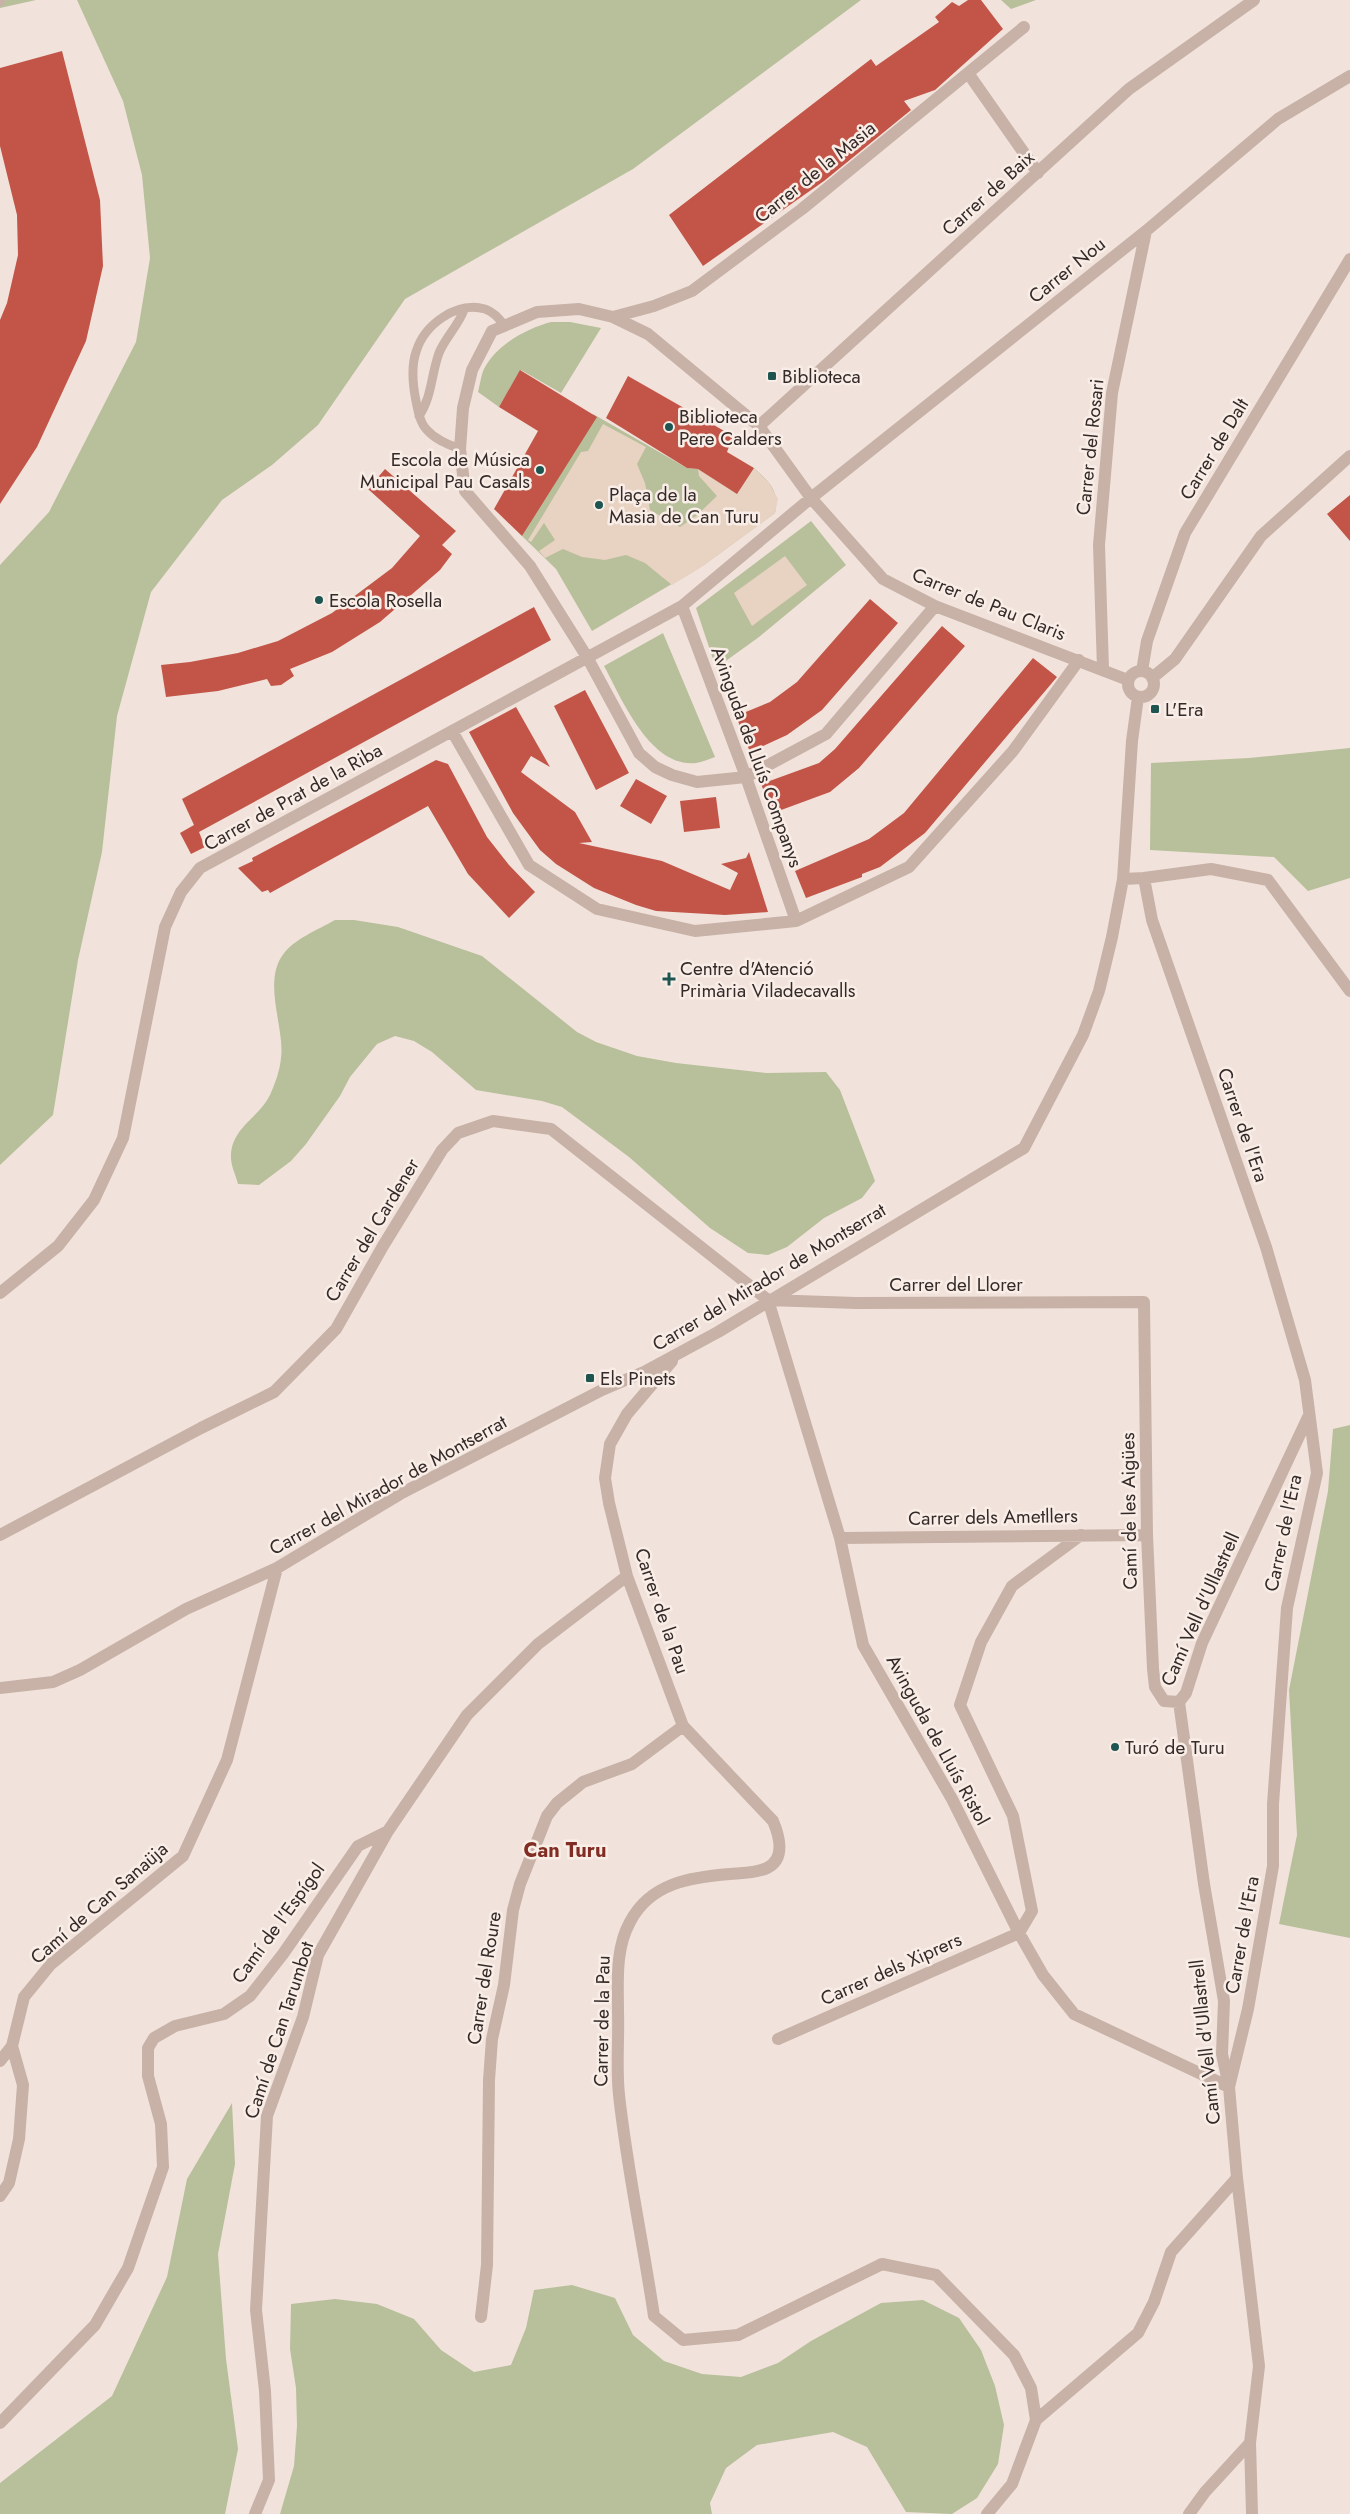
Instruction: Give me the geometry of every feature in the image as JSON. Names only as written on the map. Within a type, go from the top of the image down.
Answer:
[{"type":"street","name":"Carrer de Baix","points":[[758,426],[1129,89],[1254,0]]},
{"type":"street","name":"Carrer de la Masia","points":[[613,318],[654,306],[692,291],[802,209],[1024,27]]},
{"type":"street","points":[[968,73],[1038,173]]},
{"type":"street","name":"Carrer Nou","points":[[811,498],[1146,231],[1278,119],[1350,76]]},
{"type":"street","name":"Carrer del Rosari","points":[[1103,669],[1099,546],[1112,393],[1146,231]]},
{"type":"street","name":"Carrer de Dalt","points":[[1147,675],[1147,640],[1185,533],[1350,259]]},
{"type":"street","name":"Carrer de Pau Claris","points":[[746,777],[697,782],[655,767],[639,753],[587,657],[530,566],[465,491],[460,450],[463,408],[472,370],[492,331],[537,312],[579,309],[613,318],[648,334],[758,426],[811,498],[883,579],[935,606],[1128,680]]},
{"type":"street","points":[[1147,675],[1152,691],[1146,696],[1138,697],[1130,691],[1128,680],[1134,673],[1147,675],[1175,659],[1262,536],[1350,456]]},
{"type":"street","name":"Carrer de Prat de la Riba","points":[[0,1293],[58,1246],[94,1200],[123,1138],[164,927],[181,892],[200,868],[682,606],[811,498]]},
{"type":"street","name":"Avinguda de Lluís Companys","points":[[682,606],[746,777],[796,921]]},
{"type":"street","points":[[746,777],[826,734],[935,606]]},
{"type":"street","points":[[452,731],[529,865],[597,909],[695,930],[796,921],[909,868],[1013,751],[1079,660]]},
{"type":"street","name":"Carrer del Mirador de Montserrat","points":[[0,1688],[53,1682],[80,1670],[186,1609],[277,1568],[400,1494],[602,1390],[677,1355],[1024,1148],[1083,1035],[1099,991],[1112,938],[1123,880],[1132,740],[1138,697]]},
{"type":"street","points":[[1123,880],[1211,869],[1268,880],[1350,991]]},
{"type":"street","name":"Carrer de l'Era","points":[[1144,878],[1152,920],[1266,1247],[1305,1380],[1317,1473],[1286,1608],[1273,1804],[1273,1866],[1248,2008],[1229,2088]]},
{"type":"street","name":"Carrer del Cardener","points":[[0,1535],[201,1428],[274,1392],[336,1328],[382,1246],[442,1150],[458,1133],[493,1121],[551,1129],[768,1300]]},
{"type":"street","name":"Carrer del Llorer","points":[[768,1300],[856,1303],[1144,1302]]},
{"type":"street","name":"Avinguda de Lluís Ristol","points":[[768,1300],[840,1538],[863,1645],[952,1799],[1019,1933],[1043,1975],[1074,2014],[1229,2088]]},
{"type":"street","name":"Camí de les Aigües","points":[[1144,1302],[1147,1535],[1155,1687],[1164,1701],[1179,1702]]},
{"type":"street","name":"Carrer de la Pau","points":[[677,1355],[616,1429],[606,1460],[605,1478],[609,1503],[627,1576],[683,1726],[773,1821],[779,1835],[780,1848],[776,1861],[768,1868],[745,1873],[694,1877],[658,1891],[644,1903],[630,1922],[622,1944],[618,1968],[619,2093],[654,2316],[683,2340],[738,2335],[882,2264],[936,2276],[1014,2355],[1031,2388],[1036,2420]]},
{"type":"street","name":"Camí Vell d'Ullastrell","points":[[1252,2514],[1250,2443],[1259,2366],[1237,2178],[1229,2088],[1222,2054],[1224,2001],[1204,1884],[1179,1702],[1186,1693],[1202,1643],[1309,1415]]},
{"type":"street","points":[[1019,1933],[1032,1911],[1013,1816],[960,1705],[981,1642],[1012,1586],[1081,1535]]},
{"type":"street","name":"Carrer dels Ametllers","points":[[840,1538],[1147,1535]]},
{"type":"street","name":"Camí de Can Sanaüja","points":[[0,2062],[12,2046],[24,1997],[51,1964],[183,1856],[227,1760],[277,1568]]},
{"type":"street","name":"Camí de Can Tarumbot","points":[[255,2514],[269,2480],[265,2391],[256,2310],[267,2116],[303,2017],[318,1955],[388,1831],[467,1715],[538,1644],[627,1576]]},
{"type":"street","name":"Carrer del Roure","points":[[481,2317],[487,2265],[488,2080],[492,2039],[504,1985],[513,1910],[520,1884],[547,1816],[557,1803],[583,1782],[638,1760],[683,1726]]},
{"type":"street","name":"Camí de l'Espígol","points":[[0,2423],[95,2325],[128,2268],[163,2167],[161,2124],[148,2076],[148,2048],[154,2038],[175,2026],[224,2014],[243,2001],[283,1954],[358,1846],[388,1831]]},
{"type":"street","name":"Carrer dels Xiprers","points":[[778,2039],[1019,1933]]},
{"type":"street","points":[[0,2196],[9,2183],[19,2139],[23,2085],[12,2046]]},
{"type":"street","points":[[987,2514],[1012,2484],[1036,2420],[1138,2333],[1154,2302],[1171,2252],[1237,2178]]},
{"type":"street","points":[[1189,2514],[1205,2492],[1250,2443]]},
{"type":"lane","points":[[460,450],[441,442],[425,429],[419,416],[414,394],[413,366],[416,350],[432,324],[447,314],[476,308],[486,309],[495,314],[506,326]]},
{"type":"lane","points":[[419,416],[428,403],[432,375],[440,352],[464,310]]},
{"type":"green space","points":[[0,0],[36,0],[0,8]]},
{"type":"green space","points":[[77,0],[861,0],[633,169],[405,299],[318,425],[272,465],[222,500],[151,592],[117,716],[102,852],[78,960],[53,1115],[0,1165],[0,565],[49,512],[136,342],[150,258],[142,175],[123,101]]},
{"type":"green space","points":[[1001,0],[1036,0],[1011,9]]},
{"type":"green space","points":[[551,322],[570,322],[601,328],[561,393],[521,370],[499,407],[478,392],[484,369],[496,352],[522,333]]},
{"type":"green space","name":"Plaça de la Masia de Can Turu","points":[[593,414],[687,468],[698,469],[737,494],[754,468],[765,478],[775,493],[776,505],[775,513],[704,565],[592,631],[556,569],[522,536]]},
{"type":"green space","points":[[811,521],[846,565],[759,637],[716,668],[696,608]]},
{"type":"green space","points":[[663,633],[715,757],[696,763],[680,762],[665,755],[651,743],[629,713],[604,666]]},
{"type":"green space","points":[[1350,748],[1350,878],[1308,891],[1274,857],[1150,850],[1151,763],[1249,758]]},
{"type":"green space","points":[[335,920],[354,920],[398,927],[482,956],[577,1032],[596,1042],[637,1056],[676,1063],[766,1073],[826,1072],[840,1090],[875,1181],[862,1198],[824,1218],[787,1247],[768,1255],[748,1253],[710,1228],[629,1157],[562,1107],[542,1101],[476,1090],[432,1052],[414,1041],[395,1036],[377,1044],[350,1077],[340,1096],[306,1144],[291,1161],[259,1185],[238,1184],[231,1161],[235,1139],[270,1095],[280,1063],[280,1034],[274,993],[277,967],[282,956],[293,945],[306,935]]},
{"type":"green space","points":[[1350,1425],[1350,1938],[1279,1924],[1297,1835],[1289,1690],[1328,1491],[1333,1429]]},
{"type":"green space","points":[[232,2103],[235,2164],[218,2254],[226,2359],[238,2449],[225,2514],[0,2514],[0,2483],[112,2396],[167,2277],[187,2179]]},
{"type":"green space","points":[[572,2285],[615,2298],[633,2335],[664,2361],[702,2374],[741,2377],[778,2363],[811,2341],[881,2303],[923,2300],[959,2318],[981,2350],[995,2386],[1004,2425],[998,2464],[977,2498],[952,2514],[906,2512],[867,2447],[833,2432],[757,2445],[726,2468],[710,2503],[712,2514],[280,2514],[294,2466],[297,2426],[296,2388],[290,2349],[291,2304],[335,2299],[377,2304],[414,2319],[441,2350],[474,2372],[511,2365],[526,2328],[534,2290]]},
{"type":"shaded area","name":"Plaça de la Masia de Can Turu","points":[[603,424],[646,447],[637,464],[645,483],[650,510],[680,527],[696,516],[717,496],[699,476],[698,469],[737,494],[754,468],[769,483],[778,499],[775,513],[700,568],[672,585],[645,563],[626,555],[605,560],[582,557],[563,549],[545,558],[539,551],[555,540],[544,523],[531,542],[528,540],[581,452],[588,451]]},
{"type":"shaded area","points":[[785,556],[807,585],[752,626],[734,593]]},
{"type":"building","points":[[968,0],[981,0],[1003,29],[935,90],[904,101],[911,110],[824,181],[703,266],[669,215],[871,59],[876,66],[939,22],[935,17],[952,2],[959,6]]},
{"type":"building","points":[[62,51],[100,200],[103,266],[86,341],[37,447],[0,504],[0,320],[7,303],[18,255],[17,215],[0,146],[0,68]]},
{"type":"building","name":"Escola de Música Municipal Pau Casals","points":[[520,370],[597,417],[522,536],[494,509],[538,431],[499,407]]},
{"type":"building","name":"Biblioteca Pere Calders","points":[[628,376],[733,436],[727,452],[754,468],[737,494],[698,469],[687,468],[606,418]]},
{"type":"building","points":[[385,469],[456,531],[442,545],[452,554],[440,570],[380,622],[332,652],[290,669],[294,676],[281,685],[271,686],[267,679],[218,691],[166,697],[161,665],[190,662],[238,653],[278,641],[332,613],[392,568],[420,536],[368,489]]},
{"type":"building","points":[[1350,495],[1350,541],[1327,514]]},
{"type":"building","points":[[870,599],[898,623],[822,710],[787,735],[750,752],[736,716],[770,702],[797,682]]},
{"type":"building","points":[[534,607],[551,640],[199,832],[205,847],[191,854],[180,833],[194,825],[182,799]]},
{"type":"building","points":[[942,626],[965,646],[859,768],[830,792],[773,813],[761,784],[819,763],[835,749]]},
{"type":"building","points":[[1033,658],[1057,677],[925,833],[880,867],[862,874],[862,877],[806,898],[795,871],[869,839],[904,813]]},
{"type":"building","points":[[585,690],[629,773],[596,790],[554,706]]},
{"type":"building","points":[[516,707],[550,767],[531,756],[521,772],[575,812],[592,842],[579,843],[662,861],[730,890],[738,873],[721,864],[746,858],[749,852],[768,912],[725,915],[656,911],[594,888],[556,864],[540,850],[513,813],[469,732]]},
{"type":"building","points":[[436,760],[448,764],[487,837],[509,865],[535,892],[509,918],[468,874],[428,806],[270,893],[268,890],[262,892],[238,868],[253,861],[252,858]]},
{"type":"building","points":[[636,779],[667,796],[651,824],[620,806]]},
{"type":"building","points":[[716,797],[720,828],[684,832],[680,801]]},
{"type":"place","name":"Biblioteca","points":[[772,376]]},
{"type":"place","name":"Biblioteca Pere Calders","points":[[669,427]]},
{"type":"place","name":"Escola de Música Municipal Pau Casals","points":[[540,470]]},
{"type":"place","name":"Plaça de la Masia de Can Turu","points":[[599,505]]},
{"type":"place","name":"Escola Rosella","points":[[319,600]]},
{"type":"place","name":"L'Era","points":[[1155,709]]},
{"type":"place","name":"Centre d'Atenció Primària Viladecavalls","points":[[669,979]]},
{"type":"place","name":"Els Pinets","points":[[590,1378]]},
{"type":"place","name":"Turó de Turu","points":[[1115,1747]]},
{"type":"district","name":"Can Turu","points":[[565,1850]]}]
